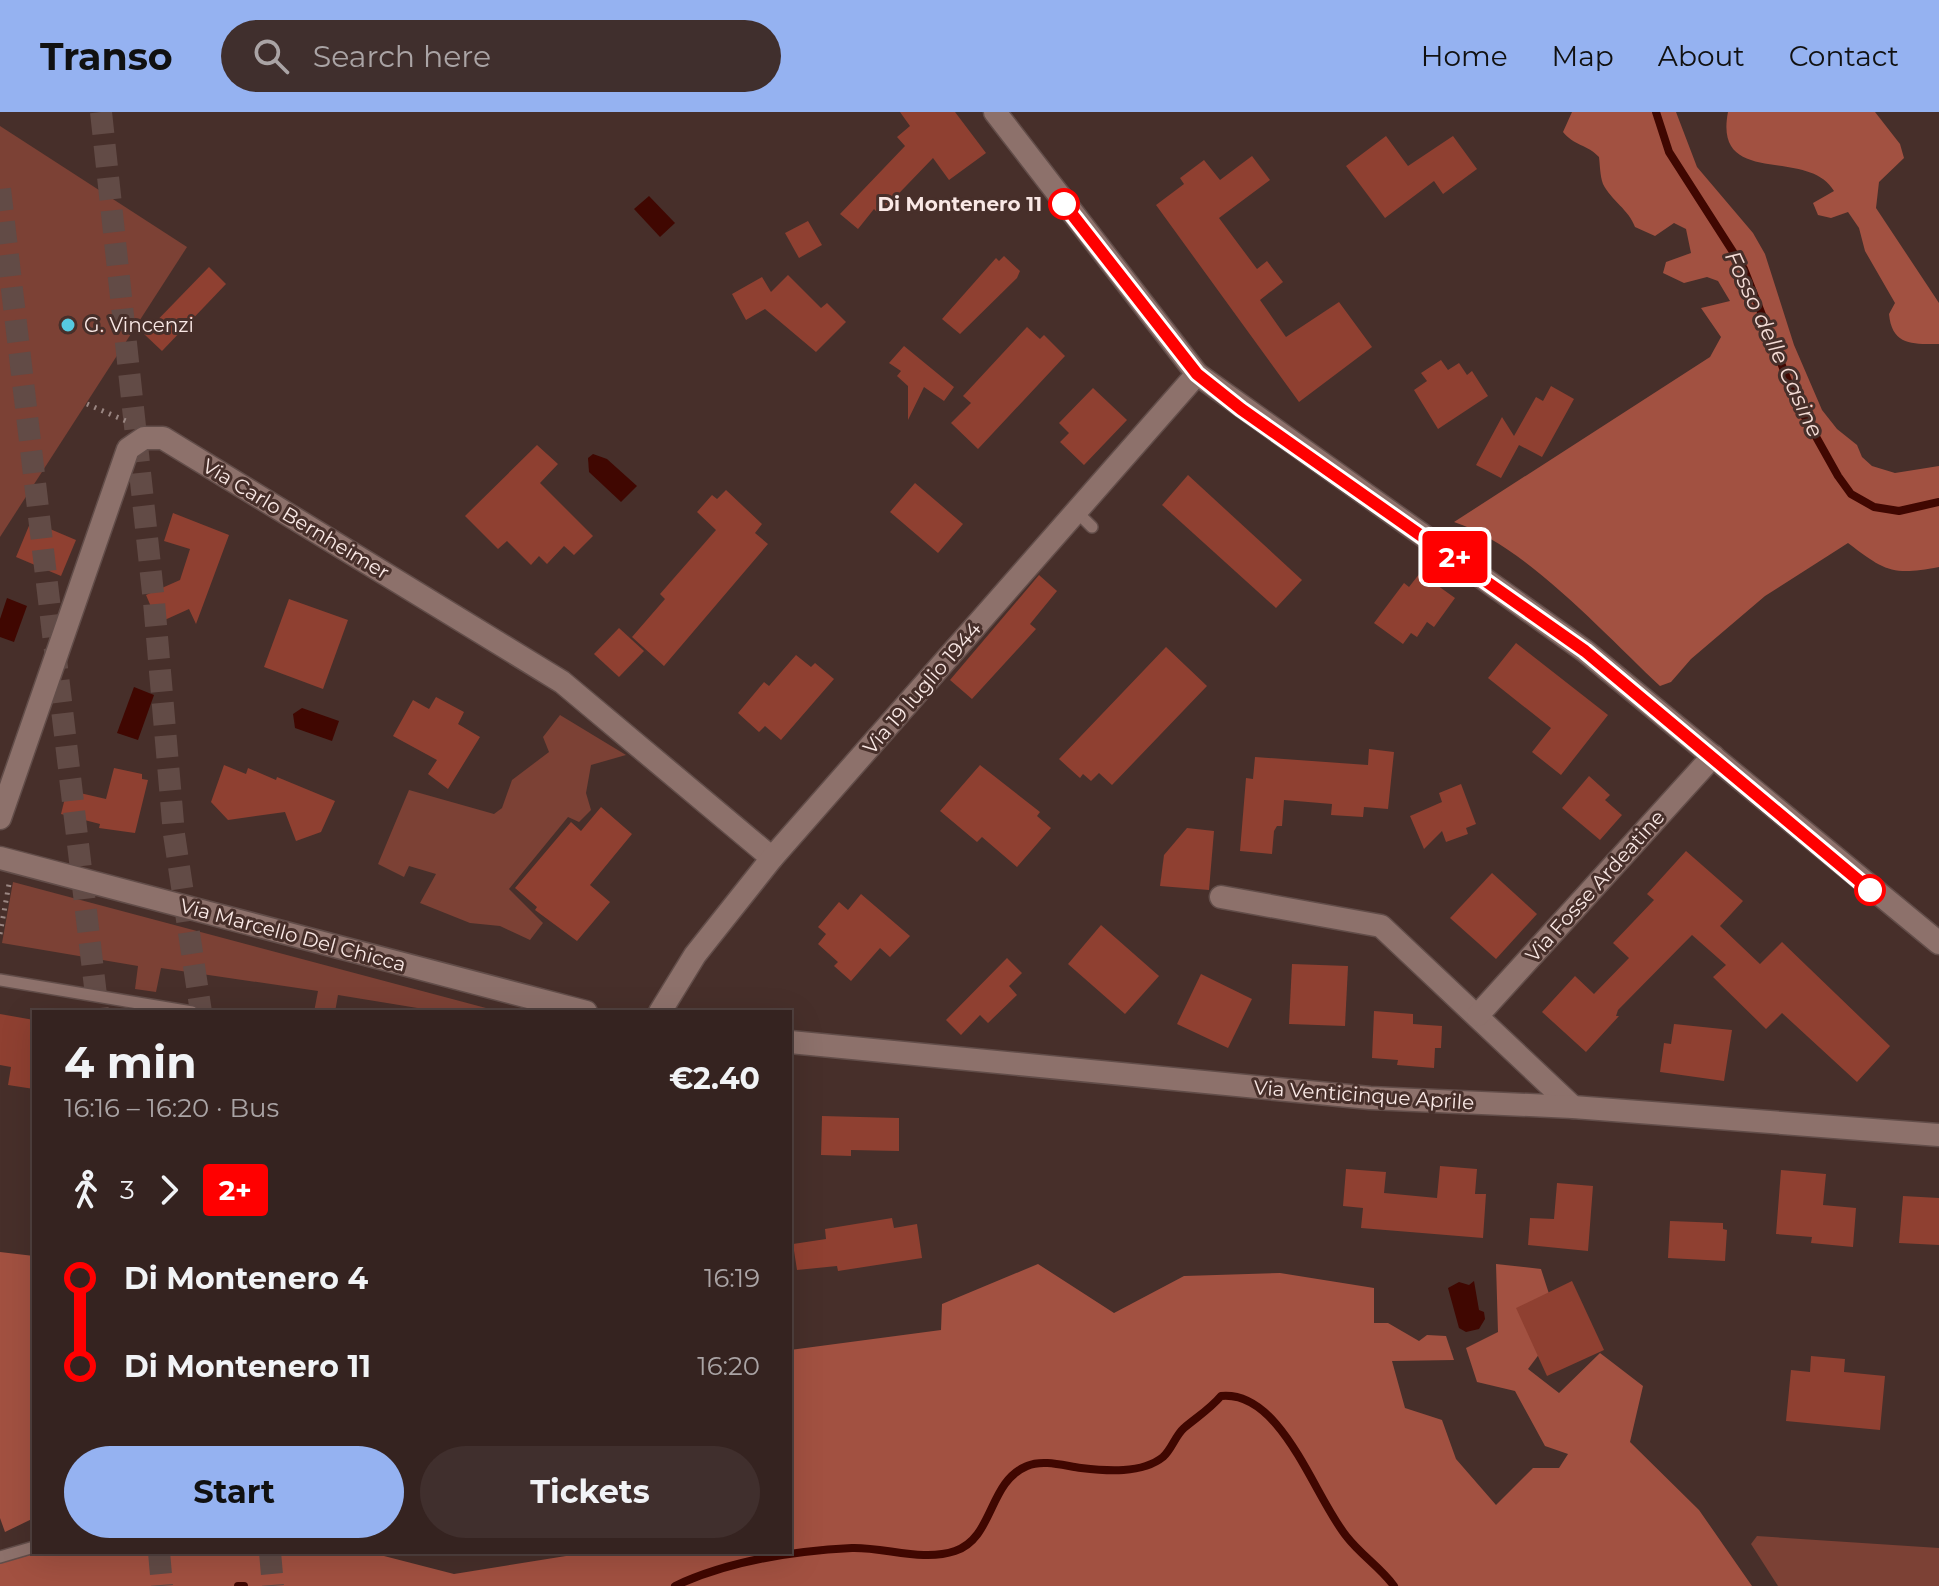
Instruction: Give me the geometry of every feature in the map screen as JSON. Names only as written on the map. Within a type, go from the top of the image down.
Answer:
[{"type":"street","points":[[995,112],[1197,374],[1241,409],[1585,651],[1939,943]]},
{"type":"street","name":"Via 19 luglio 1944","points":[[661,1010],[695,955],[772,858],[1045,557],[1084,519],[1197,374]]},
{"type":"street","name":"Via Carlo Bernheimer","points":[[0,818],[128,449],[144,438],[163,438],[562,682],[772,858]]},
{"type":"street","name":"Via Fosse Ardeatine","points":[[1478,1015],[1713,756]]},
{"type":"street","name":"Via Marcello Del Chicca","points":[[0,858],[578,1010]]},
{"type":"street","points":[[1221,897],[1381,926],[1573,1107]]},
{"type":"street","name":"Via Venticinque Aprile","points":[[792,1042],[1370,1098],[1573,1107],[1939,1135]]},
{"type":"lane","points":[[0,980],[180,1010]]},
{"type":"lane","points":[[0,1557],[32,1548]]},
{"type":"path","points":[[0,934],[10,879]]},
{"type":"shaded area","points":[[1572,112],[1676,112],[1697,167],[1753,233],[1765,254],[1794,345],[1822,410],[1837,429],[1857,445],[1862,457],[1872,466],[1895,473],[1939,466],[1939,567],[1910,571],[1890,569],[1848,543],[1765,596],[1691,659],[1671,682],[1660,686],[1536,571],[1508,550],[1454,522],[1710,357],[1721,337],[1701,308],[1730,301],[1718,281],[1707,277],[1684,283],[1663,273],[1666,262],[1691,253],[1686,229],[1674,223],[1655,236],[1635,227],[1603,184],[1599,157],[1563,132]]},
{"type":"shaded area","points":[[1728,112],[1875,112],[1900,144],[1904,158],[1879,182],[1876,208],[1939,303],[1939,344],[1913,343],[1899,338],[1889,314],[1895,303],[1865,251],[1859,228],[1848,212],[1831,218],[1818,215],[1813,203],[1834,191],[1821,178],[1804,170],[1748,159],[1735,150],[1727,136]]},
{"type":"shaded area","name":"G. Vincenzi","points":[[0,126],[187,247],[0,537]]},
{"type":"shaded area","points":[[649,196],[675,223],[660,237],[634,209]]},
{"type":"shaded area","points":[[593,454],[607,459],[637,486],[621,502],[589,472],[588,458]]},
{"type":"shaded area","points":[[7,598],[27,606],[14,642],[0,637],[0,619]]},
{"type":"shaded area","points":[[134,687],[154,695],[138,740],[117,733]]},
{"type":"shaded area","points":[[302,708],[339,721],[332,741],[295,728],[293,714]]},
{"type":"shaded area","points":[[560,715],[626,755],[591,765],[586,793],[591,810],[579,822],[568,817],[509,889],[543,923],[530,940],[500,926],[470,923],[420,903],[436,874],[409,866],[404,877],[378,864],[409,790],[494,814],[502,808],[512,780],[549,752],[543,737]]},
{"type":"shaded area","points":[[13,882],[493,1010],[430,1010],[338,995],[335,1010],[314,1010],[318,991],[161,968],[156,992],[135,989],[138,966],[2,943]]},
{"type":"shaded area","points":[[0,1252],[32,1256],[32,1519],[5,1532],[0,1518]]},
{"type":"shaded area","points":[[1038,1264],[1114,1313],[1184,1276],[1280,1273],[1374,1288],[1374,1323],[1388,1323],[1419,1341],[1427,1335],[1446,1336],[1454,1360],[1392,1361],[1405,1408],[1442,1420],[1456,1459],[1496,1505],[1533,1468],[1559,1468],[1568,1454],[1545,1446],[1515,1391],[1477,1382],[1466,1348],[1498,1332],[1496,1264],[1541,1269],[1551,1300],[1552,1337],[1528,1369],[1559,1393],[1600,1353],[1643,1386],[1630,1442],[1699,1510],[1752,1586],[0,1586],[0,1563],[34,1554],[386,1554],[384,1556],[454,1574],[566,1554],[792,1554],[792,1350],[941,1330],[942,1304]]},
{"type":"shaded area","points":[[1474,1281],[1479,1310],[1484,1312],[1485,1319],[1479,1329],[1466,1332],[1459,1328],[1448,1288],[1459,1282],[1469,1285]]},
{"type":"shaded area","points":[[1757,1536],[1939,1548],[1939,1586],[1778,1586],[1751,1544]]},
{"type":"building","points":[[900,112],[955,112],[986,153],[949,180],[933,158],[879,214],[874,209],[858,229],[840,214],[905,146],[897,137],[910,126]]},
{"type":"building","points":[[1386,136],[1408,166],[1453,136],[1477,169],[1443,194],[1434,181],[1385,218],[1346,166]]},
{"type":"building","points":[[1252,156],[1270,180],[1219,218],[1257,269],[1267,261],[1283,282],[1260,300],[1286,337],[1339,302],[1372,347],[1299,402],[1156,205],[1184,184],[1180,178],[1204,160],[1220,180]]},
{"type":"building","points":[[808,221],[822,245],[799,258],[785,233]]},
{"type":"building","points":[[1004,256],[1020,271],[1017,278],[960,334],[942,319],[996,258],[999,261]]},
{"type":"building","points":[[209,267],[226,284],[162,351],[144,334]]},
{"type":"building","points":[[788,275],[821,308],[827,303],[846,322],[816,352],[765,309],[746,320],[732,294],[762,277],[771,292]]},
{"type":"building","points":[[1027,327],[1040,339],[1044,335],[1065,356],[978,449],[951,423],[971,403],[963,396]]},
{"type":"building","points":[[904,346],[954,387],[944,401],[924,387],[908,420],[908,386],[897,376],[901,371],[889,363]]},
{"type":"building","points":[[1441,360],[1448,370],[1459,363],[1467,375],[1472,371],[1488,396],[1438,429],[1414,390],[1427,381],[1421,373]]},
{"type":"building","points":[[1551,386],[1574,399],[1542,457],[1519,445],[1501,478],[1476,465],[1502,417],[1514,436],[1536,397],[1543,401]]},
{"type":"building","points":[[1093,388],[1127,420],[1084,465],[1060,442],[1069,433],[1059,423]]},
{"type":"building","points":[[537,445],[558,464],[540,483],[593,536],[574,555],[564,546],[547,564],[539,556],[531,565],[507,541],[498,549],[465,516]]},
{"type":"building","points":[[1188,475],[1302,580],[1276,608],[1162,505]]},
{"type":"building","points":[[915,483],[963,524],[938,553],[890,512]]},
{"type":"building","points":[[726,490],[762,524],[755,533],[768,544],[664,666],[632,637],[665,599],[660,594],[716,530],[697,512],[712,495],[717,499]]},
{"type":"building","points":[[173,513],[229,535],[196,624],[189,609],[158,623],[146,595],[180,580],[190,549],[164,541]]},
{"type":"building","points":[[31,521],[76,540],[61,576],[16,557]]},
{"type":"building","points":[[1420,573],[1455,598],[1434,627],[1427,622],[1417,637],[1411,633],[1403,644],[1374,623],[1404,583],[1409,587]]},
{"type":"building","points":[[1039,575],[1057,591],[1030,624],[1036,629],[972,699],[950,680]]},
{"type":"building","points":[[289,599],[348,620],[323,689],[264,667]]},
{"type":"building","points":[[619,628],[644,651],[619,677],[594,654]]},
{"type":"building","points":[[1516,643],[1608,715],[1561,775],[1532,752],[1551,728],[1488,678]]},
{"type":"building","points":[[1166,647],[1207,686],[1112,785],[1099,773],[1091,781],[1083,774],[1080,778],[1059,759]]},
{"type":"building","points":[[796,655],[811,667],[815,663],[834,679],[781,740],[765,726],[759,732],[738,713],[764,682],[769,686]]},
{"type":"building","points":[[436,697],[464,712],[458,724],[480,737],[448,789],[428,774],[437,760],[393,736],[413,700],[429,709]]},
{"type":"building","points":[[1369,749],[1394,752],[1388,809],[1364,807],[1363,817],[1331,815],[1332,804],[1284,800],[1282,826],[1277,826],[1274,831],[1272,854],[1240,851],[1246,778],[1253,779],[1255,757],[1368,765]]},
{"type":"building","points":[[224,765],[246,774],[248,768],[276,780],[277,777],[335,801],[321,832],[296,841],[285,812],[228,820],[211,802]]},
{"type":"building","points":[[980,765],[1040,812],[1037,816],[1051,828],[1017,867],[982,837],[977,842],[940,811]]},
{"type":"building","points":[[114,768],[142,774],[142,779],[148,780],[135,833],[99,828],[100,824],[61,814],[67,790],[106,799]]},
{"type":"building","points":[[1589,776],[1610,795],[1605,800],[1622,815],[1600,840],[1562,808]]},
{"type":"building","points":[[1461,784],[1476,824],[1466,828],[1468,834],[1446,842],[1442,831],[1424,849],[1410,816],[1442,802],[1439,793]]},
{"type":"building","points":[[601,807],[632,834],[590,885],[610,902],[577,941],[535,910],[537,907],[515,888],[571,822],[581,831]]},
{"type":"building","points":[[1187,828],[1214,831],[1209,890],[1160,886],[1164,855]]},
{"type":"building","points":[[1686,851],[1743,901],[1720,926],[1760,964],[1782,942],[1890,1046],[1857,1082],[1782,1013],[1766,1029],[1713,977],[1726,965],[1692,935],[1618,1010],[1616,1016],[1619,1016],[1586,1052],[1542,1012],[1575,976],[1594,994],[1629,958],[1613,943],[1654,900],[1647,894]]},
{"type":"building","points":[[1492,873],[1537,914],[1496,959],[1450,918]]},
{"type":"building","points":[[861,894],[910,936],[890,957],[880,948],[851,981],[834,966],[838,962],[818,944],[826,934],[818,927],[839,902],[848,910]]},
{"type":"building","points":[[1101,925],[1159,976],[1125,1014],[1068,964]]},
{"type":"building","points":[[1007,958],[1022,973],[1009,986],[1017,995],[988,1023],[980,1015],[961,1035],[946,1020]]},
{"type":"building","points":[[1292,964],[1348,966],[1345,1026],[1289,1024]]},
{"type":"building","points":[[1201,974],[1252,999],[1228,1048],[1177,1024]]},
{"type":"building","points":[[1374,1011],[1413,1014],[1413,1024],[1442,1026],[1441,1048],[1435,1048],[1434,1068],[1397,1065],[1398,1060],[1372,1058]]},
{"type":"building","points":[[0,1014],[32,1020],[32,1089],[8,1085],[11,1067],[0,1065]]},
{"type":"building","points":[[1674,1024],[1732,1030],[1724,1081],[1660,1072],[1664,1043],[1671,1044]]},
{"type":"building","points":[[822,1116],[899,1118],[899,1151],[851,1150],[851,1156],[821,1155]]},
{"type":"building","points":[[1440,1166],[1477,1169],[1475,1194],[1486,1194],[1483,1238],[1361,1228],[1363,1208],[1343,1206],[1346,1169],[1386,1172],[1384,1193],[1437,1198]]},
{"type":"building","points":[[1781,1170],[1826,1174],[1823,1205],[1856,1208],[1853,1247],[1811,1243],[1812,1237],[1776,1234]]},
{"type":"building","points":[[1557,1183],[1593,1186],[1588,1251],[1528,1245],[1530,1218],[1554,1219]]},
{"type":"building","points":[[1903,1196],[1939,1198],[1939,1245],[1899,1243]]},
{"type":"building","points":[[892,1218],[894,1228],[917,1224],[922,1258],[838,1271],[837,1266],[797,1270],[793,1244],[826,1239],[825,1229]]},
{"type":"building","points":[[1670,1221],[1723,1223],[1723,1229],[1727,1230],[1725,1261],[1668,1258]]},
{"type":"building","points":[[1572,1281],[1604,1350],[1547,1376],[1516,1308]]},
{"type":"building","points":[[1811,1356],[1845,1359],[1844,1372],[1885,1376],[1880,1430],[1786,1421],[1791,1370],[1810,1372]]},
{"type":"waterway","name":"Fosso delle Casine","points":[[1656,112],[1669,152],[1744,269],[1796,401],[1851,494],[1874,507],[1899,511],[1939,502]]},
{"type":"waterway","points":[[675,1586],[739,1564],[807,1552],[865,1548],[930,1555],[955,1551],[968,1544],[977,1534],[1005,1484],[1027,1466],[1047,1463],[1112,1470],[1145,1466],[1163,1457],[1181,1431],[1221,1396],[1243,1399],[1262,1410],[1279,1427],[1347,1537],[1394,1586]]},
{"type":"waterway","points":[[238,1586],[244,1586]]},
{"type":"tunnel","points":[[101,112],[154,602],[174,834],[201,1010]]},
{"type":"tunnel","points":[[0,189],[98,1010]]},
{"type":"tunnel","points":[[159,1554],[162,1586]]},
{"type":"tunnel","points":[[270,1554],[273,1586]]},
{"type":"bus line","name":"2+","points":[[1064,204],[1197,374],[1241,409],[1483,576],[1585,651],[1870,890]]},
{"type":"place","name":"Di Montenero 11","points":[[1064,204]]},
{"type":"place","name":"G. Vincenzi","points":[[68,325]]}]
